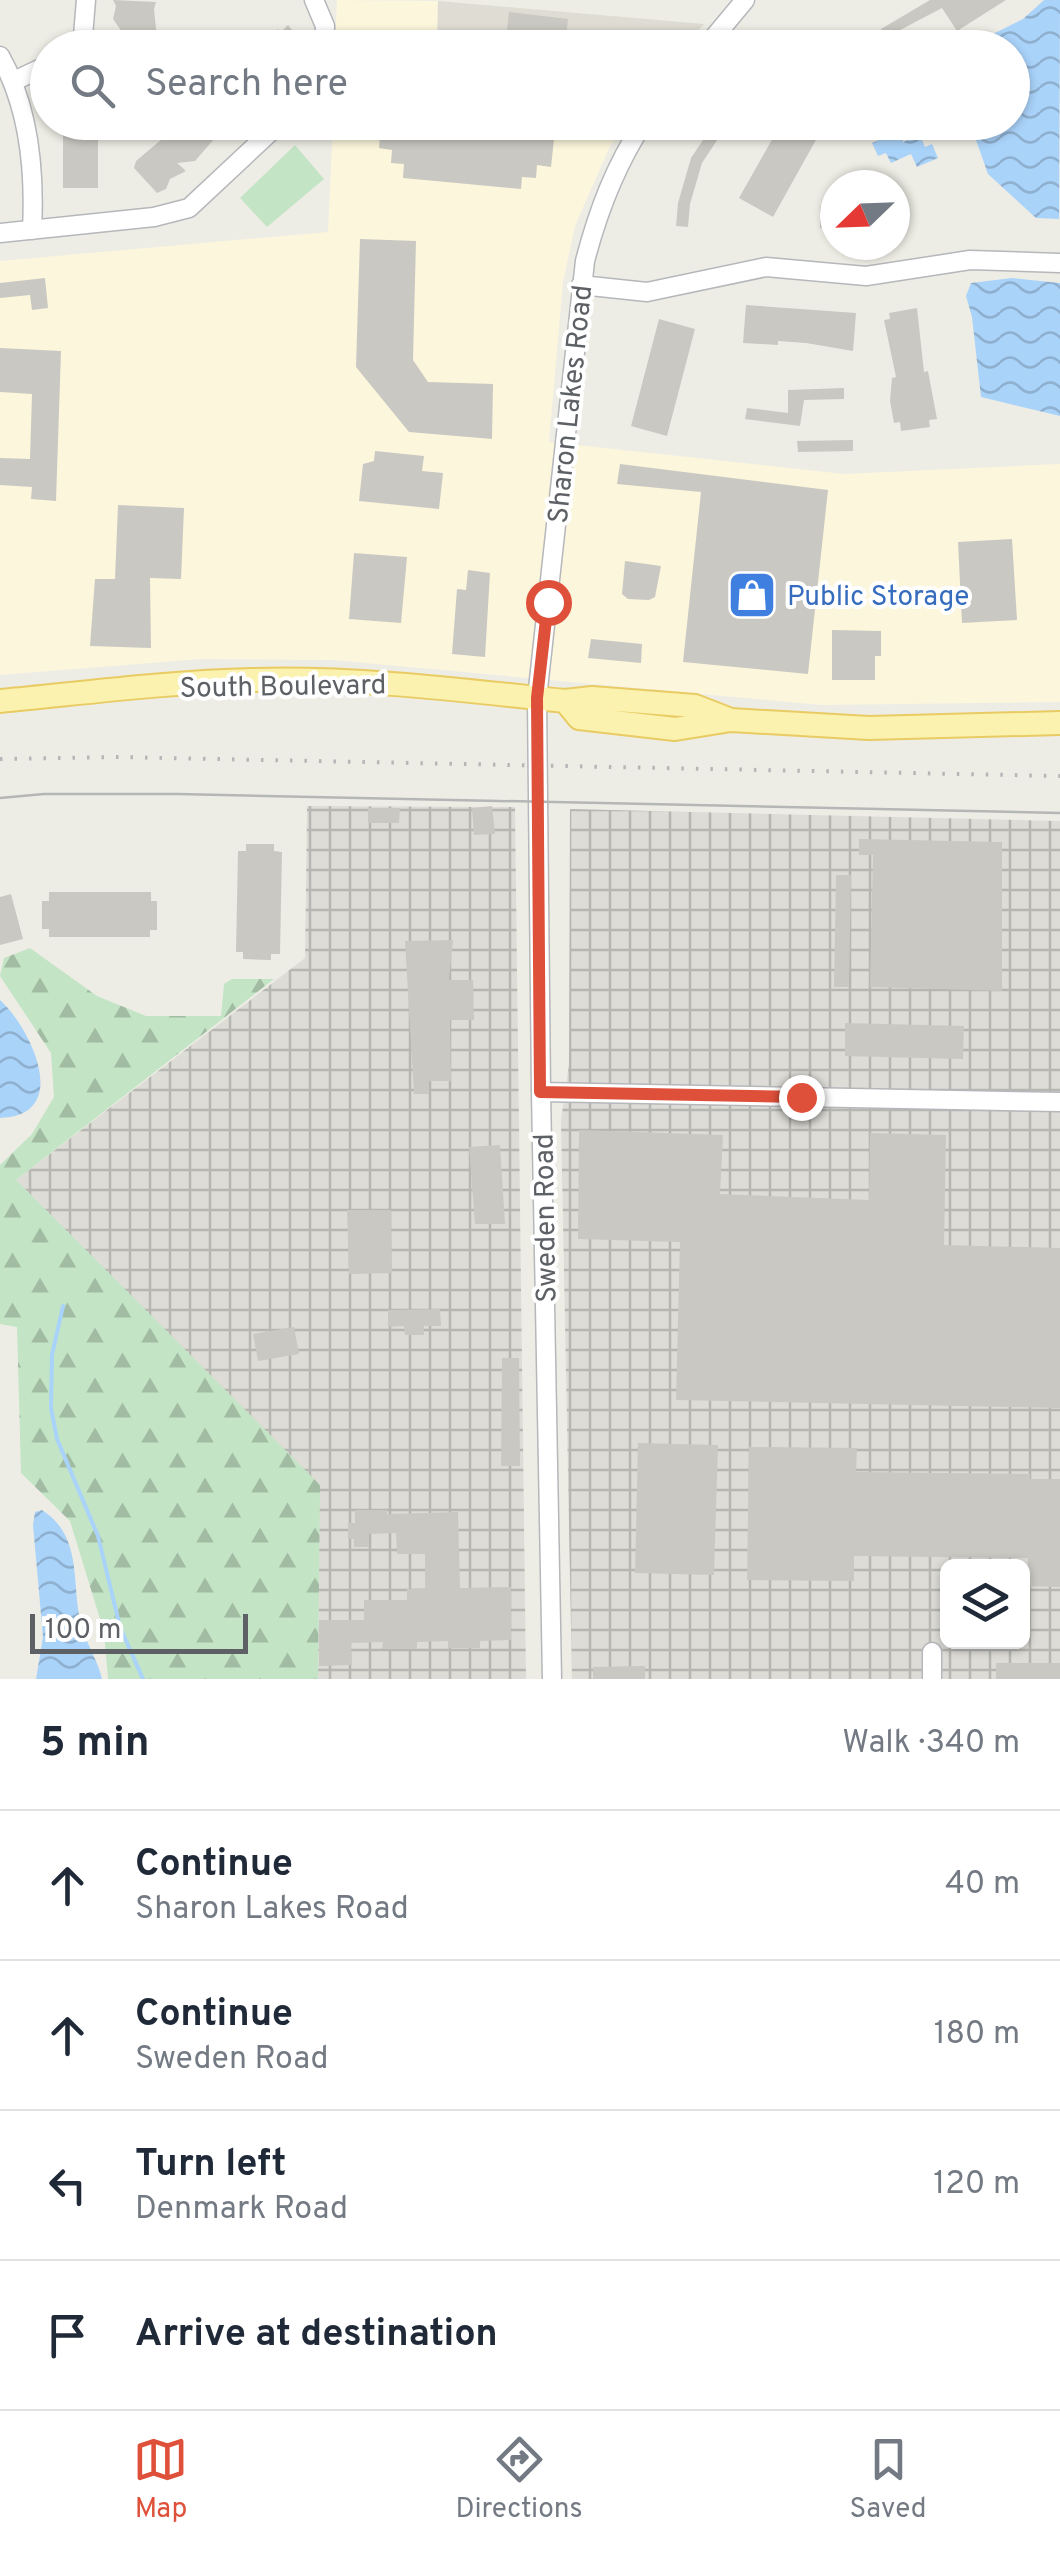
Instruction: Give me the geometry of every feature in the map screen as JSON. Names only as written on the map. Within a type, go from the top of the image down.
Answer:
[{"type":"main road","name":"South Boulevard","points":[[0,701],[278,680],[378,682],[565,701],[592,698],[694,706],[731,720],[869,728],[1060,723]]},
{"type":"street","points":[[84,30],[86,0]]},
{"type":"street","points":[[314,0],[325,30]]},
{"type":"street","points":[[720,30],[745,0]]},
{"type":"street","points":[[0,56],[14,81],[24,120],[34,196],[32,230]]},
{"type":"street","points":[[14,81],[30,73]]},
{"type":"street","points":[[0,233],[154,217],[190,208],[262,140]]},
{"type":"street","name":"Sharon Lakes Road","points":[[537,698],[581,286],[600,206],[633,140]]},
{"type":"street","points":[[581,286],[647,292],[766,267],[866,276],[970,260],[1060,263]]},
{"type":"street","name":"Sweden Road","points":[[537,698],[540,1092],[552,1679]]},
{"type":"street","points":[[540,1092],[1060,1102]]},
{"type":"street","points":[[932,1652],[932,1679]]},
{"type":"shaded area","points":[[337,0],[438,1],[437,30],[336,30]]},
{"type":"shaded area","points":[[438,1],[704,24],[699,30],[437,30]]},
{"type":"shaded area","points":[[332,140],[614,140],[575,226],[563,282],[549,442],[844,474],[1060,464],[1060,702],[822,705],[332,660],[200,659],[0,675],[0,261],[328,232]]},
{"type":"shaded area","points":[[307,806],[515,807],[526,1679],[318,1679],[319,1485],[16,1180],[305,958]]},
{"type":"shaded area","points":[[570,809],[1060,821],[1060,1679],[572,1679],[561,1120],[569,1064]]},
{"type":"green space","points":[[295,145],[324,179],[267,227],[240,198]]},
{"type":"green space","points":[[30,948],[97,996],[146,1016],[221,1016],[224,984],[232,979],[274,979],[16,1180],[320,1485],[318,1679],[108,1679],[104,1632],[70,1521],[21,1473],[17,1327],[0,1324],[0,1165],[32,1134],[54,1097],[51,1053],[0,976],[4,958]]},
{"type":"water","points":[[1044,0],[1060,0],[1059,219],[1036,218],[988,174],[976,140],[1030,140],[1030,30],[1001,30],[1023,19]]},
{"type":"water","points":[[922,140],[925,147],[932,144],[938,158],[917,167],[911,154],[891,163],[886,153],[878,156],[872,143]]},
{"type":"water","points":[[1012,278],[1060,283],[1060,416],[981,397],[966,296],[971,283]]},
{"type":"water","points":[[0,1000],[33,1049],[40,1087],[35,1103],[22,1114],[0,1118]]},
{"type":"water","points":[[42,1510],[65,1534],[74,1564],[82,1627],[102,1679],[36,1679],[43,1637],[33,1525],[35,1512]]},
{"type":"building","points":[[113,0],[156,2],[156,30],[120,30],[113,19]]},
{"type":"building","points":[[930,0],[1006,0],[959,30],[942,8],[900,30],[881,29]]},
{"type":"building","points":[[509,12],[568,19],[567,30],[507,30]]},
{"type":"building","points":[[63,140],[98,140],[98,188],[63,188]]},
{"type":"building","points":[[161,140],[213,140],[195,161],[177,163],[186,171],[170,179],[166,189],[157,193],[134,168],[136,161]]},
{"type":"building","points":[[380,140],[554,140],[551,167],[537,165],[536,178],[522,177],[521,189],[403,178],[404,164],[391,163],[392,150],[379,148]]},
{"type":"building","points":[[703,140],[717,140],[702,163],[688,227],[676,226],[678,203],[691,158]]},
{"type":"building","points":[[772,140],[816,140],[773,217],[739,198]]},
{"type":"building","points":[[360,239],[416,241],[413,360],[428,382],[493,384],[492,439],[409,432],[356,367]]},
{"type":"building","points":[[45,278],[48,308],[32,310],[30,295],[0,298],[0,283]]},
{"type":"building","points":[[746,305],[856,313],[853,351],[806,343],[743,343]]},
{"type":"building","points":[[917,308],[924,372],[928,371],[937,419],[929,420],[930,427],[901,431],[900,422],[894,423],[890,401],[892,378],[896,377],[884,320],[890,319],[889,313]]},
{"type":"building","points":[[659,319],[695,329],[667,436],[631,426]]},
{"type":"building","points":[[0,348],[61,351],[56,501],[31,499],[32,487],[0,485],[0,458],[30,459],[32,394],[0,392]]},
{"type":"building","points":[[844,388],[844,399],[804,400],[800,426],[745,419],[747,408],[788,413],[788,390]]},
{"type":"building","points":[[853,440],[853,451],[798,452],[797,441]]},
{"type":"building","points":[[375,451],[424,456],[422,471],[443,473],[439,509],[359,501],[363,464],[374,461]]},
{"type":"building","points":[[620,464],[828,490],[808,674],[683,662],[701,492],[617,484]]},
{"type":"building","points":[[118,505],[184,508],[181,579],[150,578],[151,648],[90,646],[95,579],[115,579]]},
{"type":"building","points":[[1012,539],[1017,620],[962,623],[958,542]]},
{"type":"building","points":[[354,553],[407,557],[401,623],[349,619]]},
{"type":"building","points":[[625,561],[661,566],[655,597],[628,599],[622,594]]},
{"type":"building","points":[[468,570],[490,573],[485,657],[452,654],[457,589],[466,590]]},
{"type":"building","points":[[832,630],[881,631],[881,656],[875,656],[875,680],[832,680]]},
{"type":"building","points":[[591,639],[642,644],[641,663],[588,658]]},
{"type":"building","points":[[492,806],[495,834],[474,835],[472,808]]},
{"type":"building","points":[[368,808],[400,808],[399,823],[368,823]]},
{"type":"building","points":[[859,839],[1002,842],[1002,991],[870,987],[873,855],[859,855]]},
{"type":"building","points":[[246,844],[274,844],[274,851],[282,852],[280,954],[271,954],[271,960],[243,959],[243,952],[236,952],[238,851],[246,851]]},
{"type":"building","points":[[836,875],[851,875],[849,987],[834,987]]},
{"type":"building","points":[[49,892],[151,892],[151,901],[157,901],[157,930],[150,930],[150,937],[49,937],[49,929],[42,929],[42,901],[49,901]]},
{"type":"building","points":[[11,894],[23,939],[0,945],[0,897]]},
{"type":"building","points":[[453,940],[449,980],[473,980],[474,1020],[450,1020],[451,1081],[429,1081],[429,1094],[414,1094],[405,941]]},
{"type":"building","points":[[845,1023],[964,1026],[963,1059],[845,1056]]},
{"type":"building","points":[[579,1130],[723,1135],[720,1194],[869,1200],[870,1133],[946,1135],[944,1245],[1060,1248],[1060,1408],[676,1400],[680,1242],[578,1239]]},
{"type":"building","points":[[500,1145],[505,1224],[475,1224],[469,1147]]},
{"type":"building","points":[[347,1210],[391,1210],[392,1273],[349,1274]]},
{"type":"building","points":[[440,1309],[441,1326],[424,1326],[424,1335],[405,1335],[404,1326],[388,1327],[388,1310]]},
{"type":"building","points":[[294,1327],[299,1354],[258,1361],[253,1334]]},
{"type":"building","points":[[502,1358],[519,1358],[520,1466],[501,1466]]},
{"type":"building","points":[[638,1443],[718,1445],[714,1575],[635,1573]]},
{"type":"building","points":[[749,1447],[857,1448],[856,1472],[1030,1474],[1030,1479],[1060,1479],[1060,1587],[1030,1586],[1028,1558],[854,1556],[854,1581],[747,1580]]},
{"type":"building","points":[[355,1510],[387,1510],[387,1514],[458,1512],[460,1588],[511,1587],[511,1640],[480,1641],[480,1648],[448,1648],[448,1641],[417,1642],[417,1649],[382,1649],[383,1642],[351,1643],[352,1665],[319,1666],[319,1620],[364,1620],[364,1600],[407,1600],[407,1589],[425,1588],[425,1554],[397,1554],[396,1533],[369,1534],[369,1547],[354,1547],[354,1539],[348,1539],[348,1523],[355,1523]]},
{"type":"building","points":[[996,1663],[1060,1663],[1060,1679],[996,1679]]},
{"type":"building","points":[[645,1666],[645,1679],[593,1679],[593,1667]]},
{"type":"waterway","points":[[63,1306],[52,1355],[51,1408],[57,1439],[98,1536],[120,1627],[143,1679]]},
{"type":"tram line","points":[[0,798],[44,794],[178,794],[1060,813]]},
{"type":"railway","points":[[0,759],[116,757],[1060,776]]},
{"type":"place","name":"Public Storage","points":[[752,595]]},
{"type":"route","points":[[548,602],[537,698],[540,1092],[801,1097]]}]
